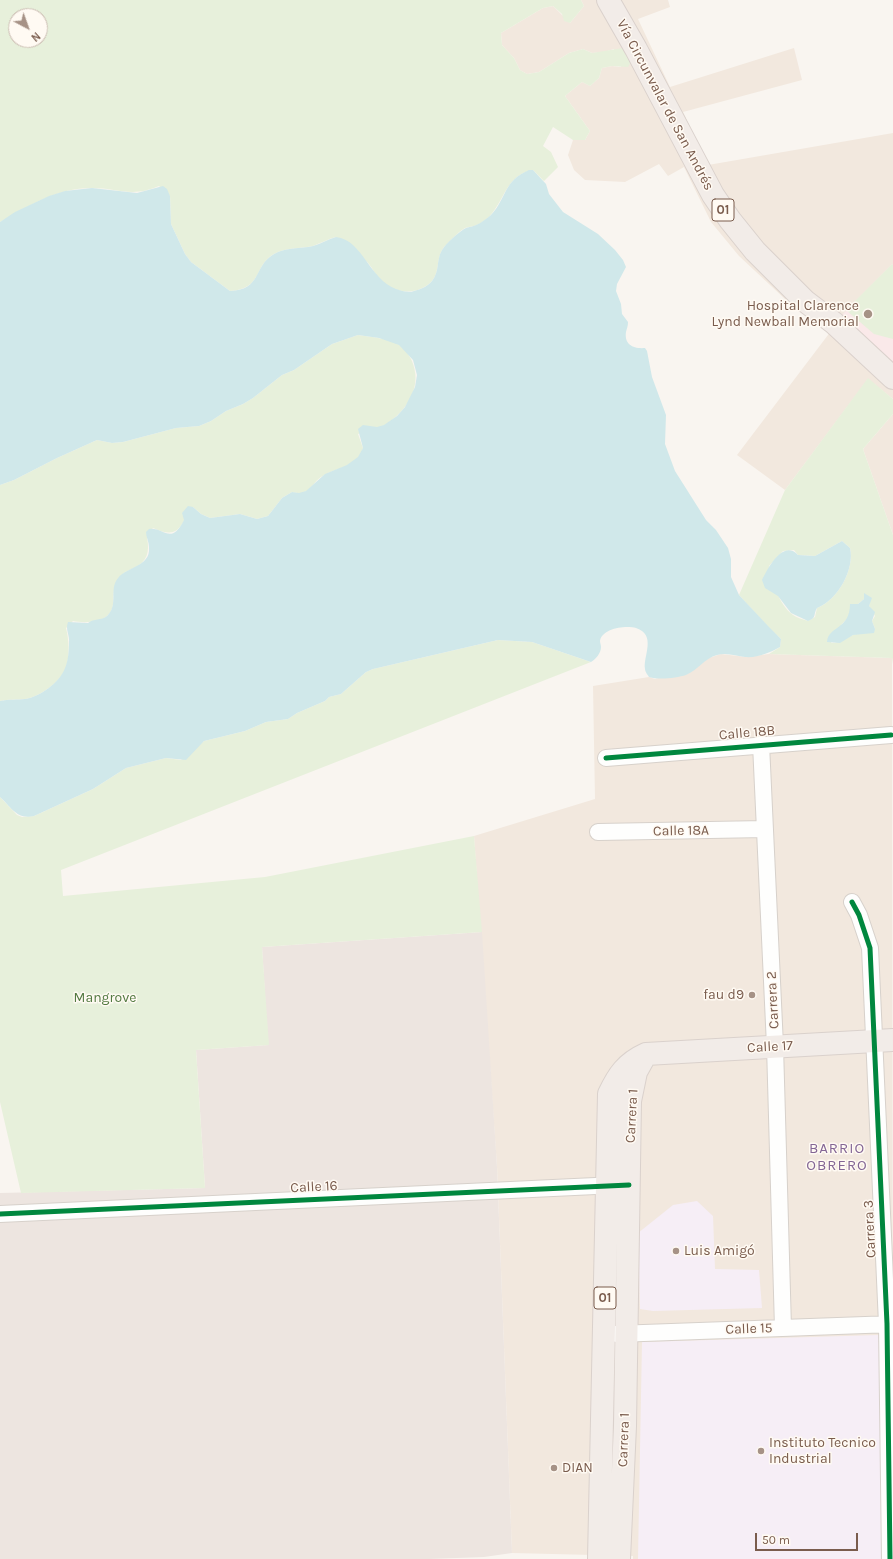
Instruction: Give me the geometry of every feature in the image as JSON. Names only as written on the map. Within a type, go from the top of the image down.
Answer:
[{"type":"highway","name":"Vía Circunvalar de San Andrés","points":[[608,0],[642,60],[713,195],[730,220],[755,251],[805,301],[834,323],[893,378]]},
{"type":"highway","name":"Calle 17","points":[[646,1054],[883,1041]]},
{"type":"highway","name":"Carrera 1","points":[[619,1559],[625,1426],[627,1334],[618,1185],[609,1094],[617,1076],[628,1064],[646,1054]]},
{"type":"highway","name":"Carrera 1","points":[[599,1559],[605,1335],[618,1185]]},
{"type":"street","name":"Calle 18B","points":[[606,758],[761,744],[891,735]]},
{"type":"street","name":"Carrera 2","points":[[761,744],[775,1046],[783,1328]]},
{"type":"street","name":"Calle 18A","points":[[598,832],[765,829]]},
{"type":"street","name":"Carrera 3","points":[[852,902],[859,915],[870,948],[883,1041],[890,1324],[890,1559]]},
{"type":"street","name":"Calle 16","points":[[0,1214],[618,1185]]},
{"type":"street","name":"Calle 15","points":[[605,1335],[890,1324]]},
{"type":"shaded area","points":[[581,0],[668,0],[670,7],[638,19],[670,87],[794,48],[802,80],[683,112],[708,165],[893,133],[893,399],[868,379],[785,490],[737,455],[831,331],[824,330],[785,299],[739,256],[711,222],[684,167],[668,176],[659,164],[625,182],[585,180],[574,170],[568,155],[573,140],[585,140],[590,131],[565,96],[582,82],[590,86],[599,78],[602,68],[612,66],[621,67],[614,49],[592,53],[583,49],[569,53],[539,72],[527,74],[520,70],[514,58],[502,45],[501,33],[543,8],[553,6],[570,23],[584,6]]},
{"type":"shaded area","name":"Hospital Clarence Lynd Newball Memorial","points":[[892,264],[893,265],[893,368],[840,317]]},
{"type":"shaded area","points":[[893,414],[893,535],[863,449]]},
{"type":"shaded area","points":[[721,654],[746,657],[769,654],[892,658],[893,1559],[633,1559],[633,1556],[512,1553],[497,1167],[474,836],[595,799],[593,686],[649,677],[655,679],[702,663],[706,659]]},
{"type":"shaded area","points":[[482,932],[497,1167],[512,1553],[484,1557],[429,1559],[0,1559],[0,1193],[205,1188],[196,1050],[268,1045],[262,947]]},
{"type":"shaded area","name":"Luis Amigó","points":[[697,1201],[713,1216],[715,1269],[759,1270],[762,1308],[653,1311],[640,1309],[638,1233],[673,1205]]},
{"type":"shaded area","name":"Instituto Tecnico Industrial","points":[[879,1335],[884,1559],[638,1559],[642,1342]]},
{"type":"green space","points":[[0,0],[581,0],[584,6],[570,23],[564,21],[562,14],[553,6],[543,8],[501,33],[502,45],[514,58],[520,70],[527,74],[539,72],[569,53],[583,49],[592,53],[629,47],[632,60],[628,67],[612,66],[602,68],[599,78],[590,86],[582,82],[565,96],[590,131],[585,140],[573,140],[553,127],[543,146],[551,152],[558,167],[544,181],[533,170],[518,176],[508,186],[493,212],[485,220],[479,224],[462,230],[445,246],[440,255],[434,278],[426,286],[415,291],[397,290],[383,283],[367,262],[336,237],[313,246],[288,249],[274,254],[267,259],[253,282],[241,289],[230,291],[191,262],[185,254],[171,224],[170,196],[159,186],[149,190],[133,192],[101,188],[79,189],[67,191],[33,204],[0,222]]},
{"type":"green space","name":"Hospital Clarence Lynd Newball Memorial","points":[[892,264],[893,339],[874,334],[846,310]]},
{"type":"green space","points":[[358,335],[385,339],[402,346],[412,360],[416,379],[411,397],[400,413],[385,425],[358,434],[363,448],[357,459],[346,466],[321,477],[305,492],[292,492],[282,498],[268,516],[257,519],[240,514],[210,518],[201,514],[193,507],[178,529],[174,532],[162,531],[153,528],[147,538],[148,552],[145,560],[138,566],[124,573],[116,584],[114,590],[113,607],[110,613],[104,618],[96,621],[73,621],[66,628],[69,653],[66,668],[59,678],[49,688],[31,698],[0,701],[0,485],[14,480],[97,440],[112,443],[123,442],[176,428],[199,426],[211,421],[226,411],[253,398],[282,375],[294,370],[332,344]]},
{"type":"green space","points":[[868,378],[893,399],[893,414],[863,449],[893,535],[893,664],[892,658],[769,654],[780,647],[781,639],[739,595],[785,490]],"holes":[[[842,541],[850,548],[851,556],[850,565],[843,583],[832,598],[817,608],[815,617],[808,621],[798,618],[788,610],[780,599],[769,566],[783,551],[794,550],[798,555],[815,556]],[[871,598],[869,606],[875,616],[872,621],[875,629],[831,643],[842,624],[850,616],[850,604],[858,604],[864,599]]]},
{"type":"green space","name":"Mangrove","points":[[498,640],[532,642],[591,662],[61,870],[63,896],[265,877],[474,836],[482,932],[262,947],[269,1045],[196,1050],[205,1188],[21,1193],[0,1102],[0,797],[17,815],[22,817],[34,816],[93,789],[126,768],[166,758],[181,760],[204,741],[245,731],[266,722],[288,719],[297,713],[325,701],[329,697],[341,694],[366,672],[373,669]]},
{"type":"water","points":[[529,170],[533,170],[546,184],[549,194],[563,212],[598,234],[623,260],[626,267],[617,284],[616,291],[621,304],[622,314],[628,322],[626,336],[628,343],[637,348],[645,348],[647,351],[652,377],[666,415],[665,444],[675,471],[706,520],[716,530],[728,548],[731,559],[731,577],[739,595],[781,639],[780,647],[768,653],[754,657],[728,654],[717,655],[686,675],[673,678],[658,678],[649,677],[645,671],[648,641],[642,631],[632,627],[615,628],[605,633],[600,641],[601,649],[599,654],[591,662],[532,642],[498,640],[373,669],[366,672],[341,694],[329,697],[325,701],[297,713],[288,719],[266,722],[245,731],[204,741],[186,760],[166,758],[126,768],[93,789],[34,816],[23,816],[15,812],[0,797],[0,701],[31,698],[49,688],[59,678],[68,659],[68,622],[88,623],[107,616],[112,608],[114,585],[116,581],[125,572],[142,563],[146,559],[149,545],[146,532],[149,529],[154,529],[167,534],[175,532],[184,520],[182,513],[188,506],[193,507],[201,514],[210,518],[240,514],[257,519],[268,516],[282,498],[292,492],[299,493],[306,491],[325,474],[347,465],[358,457],[363,448],[358,429],[363,425],[377,427],[384,425],[397,416],[405,407],[415,387],[417,375],[413,360],[399,345],[379,338],[358,335],[332,344],[294,370],[282,375],[253,398],[226,411],[211,421],[199,426],[176,428],[123,442],[112,443],[97,440],[14,480],[0,485],[0,222],[15,212],[49,196],[65,191],[92,188],[137,193],[163,186],[167,189],[170,196],[171,224],[185,254],[191,262],[230,291],[240,290],[252,282],[267,259],[274,254],[288,249],[313,246],[336,237],[353,245],[372,269],[387,284],[396,289],[410,292],[421,289],[430,283],[436,273],[440,254],[447,244],[464,229],[484,221],[491,215],[514,179]]},
{"type":"water","points":[[842,541],[850,548],[850,565],[847,574],[838,591],[825,604],[817,608],[814,617],[811,620],[808,621],[791,613],[778,596],[765,588],[762,580],[772,563],[782,553],[787,550],[798,555],[815,556]]},
{"type":"water","points":[[864,593],[872,598],[869,606],[875,612],[872,621],[875,629],[874,633],[853,635],[840,643],[827,642],[831,633],[847,619],[850,604],[858,604],[864,599]]},
{"type":"cycle path","points":[[606,758],[891,735]]},
{"type":"cycle path","points":[[852,902],[859,915],[870,948],[887,1324],[890,1559]]},
{"type":"cycle path","points":[[0,1214],[629,1185]]},
{"type":"place","name":"Hospital Clarence Lynd Newball Memorial","points":[[868,314]]},
{"type":"place","name":"fau d9","points":[[752,995]]},
{"type":"place","name":"Luis Amigó","points":[[676,1251]]},
{"type":"place","name":"Instituto Tecnico Industrial","points":[[761,1451]]},
{"type":"place","name":"DIAN","points":[[554,1468]]},
{"type":"district","name":"BARRIO OBRERO","points":[[837,1158]]}]
